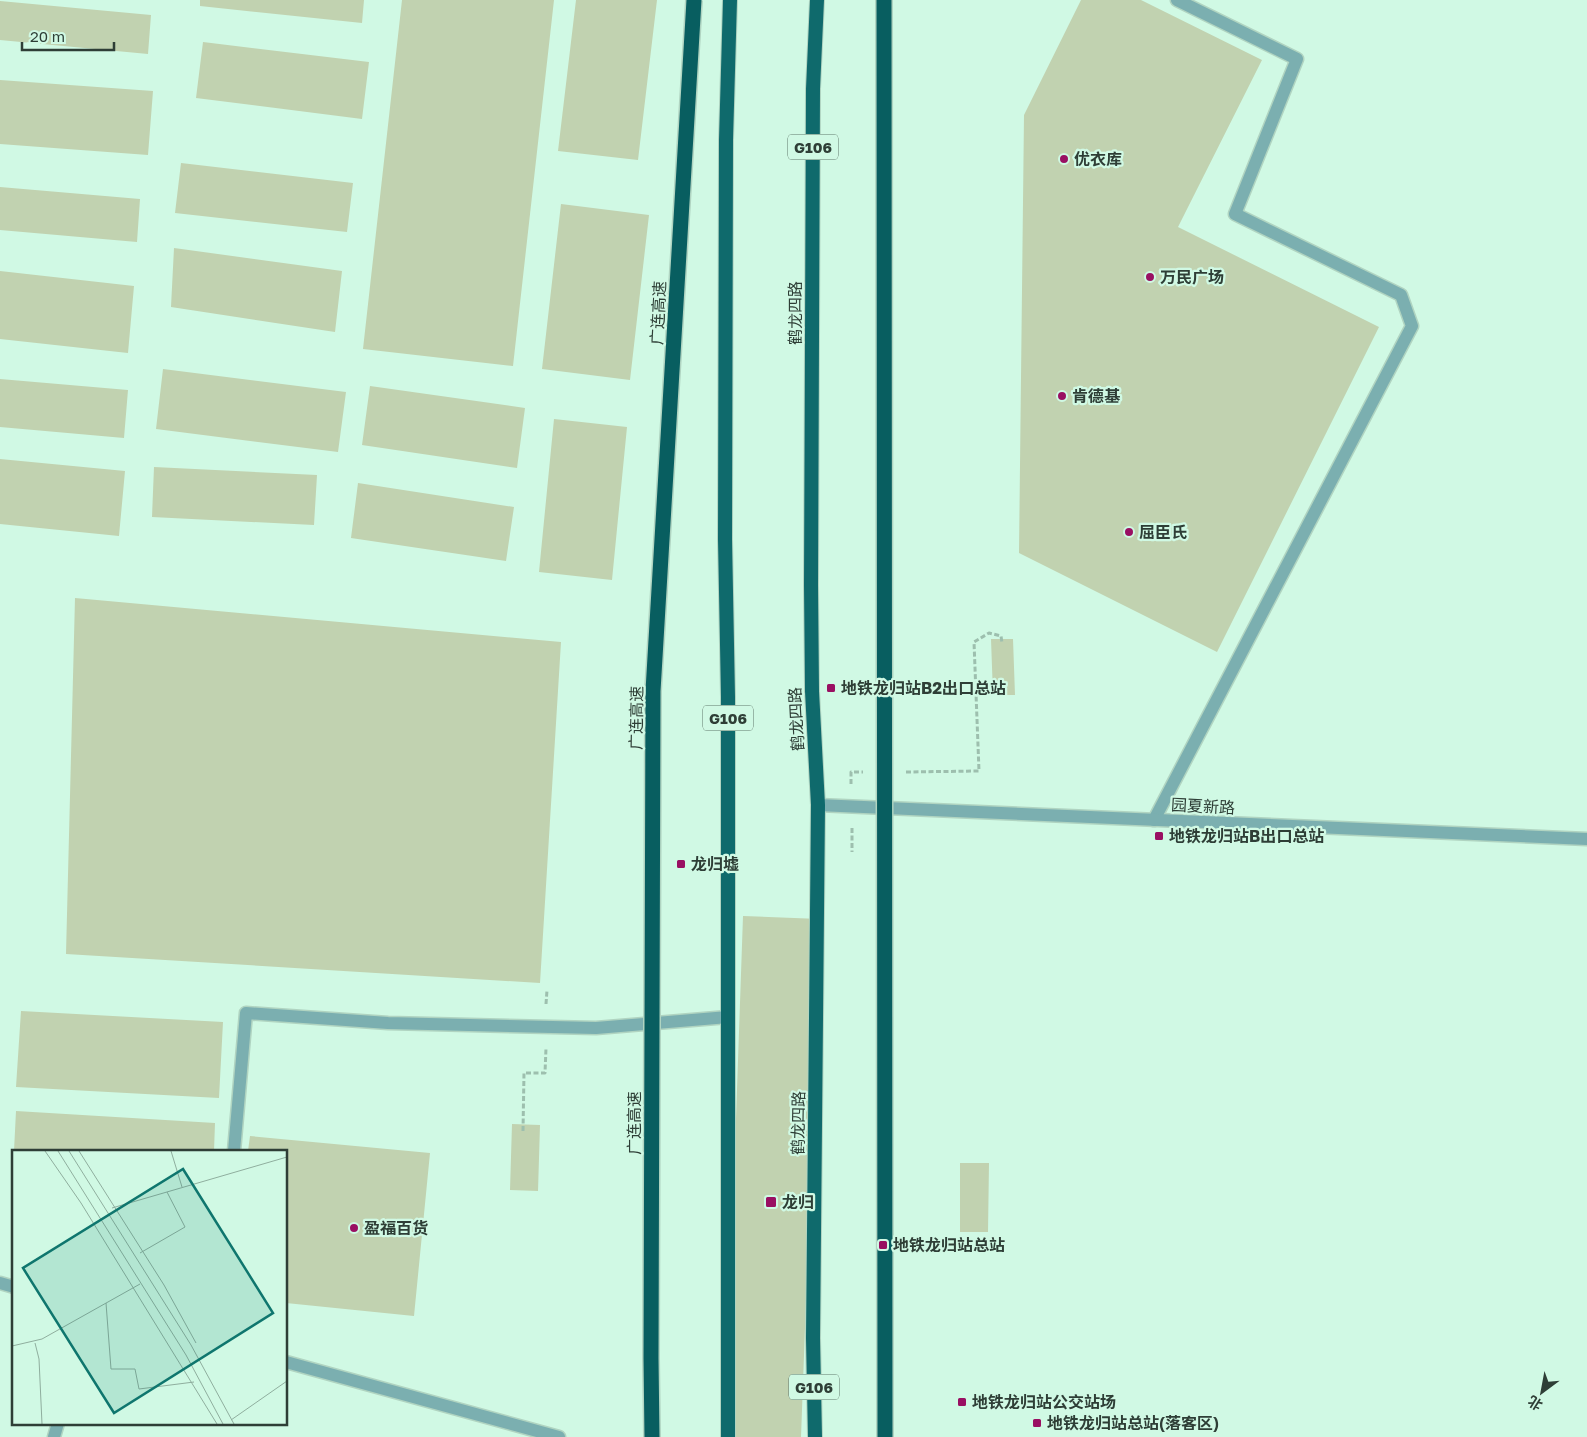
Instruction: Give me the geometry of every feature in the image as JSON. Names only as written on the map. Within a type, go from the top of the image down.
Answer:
[{"type":"highway","name":"广连高速","points":[[652,1437],[653,691],[694,0]]},
{"type":"highway","name":"G106","points":[[728,1437],[728,707],[725,539],[725,190],[730,0]]},
{"type":"highway","name":"鹤龙四路","points":[[815,1437],[813,1338],[818,805],[812,691],[811,585],[813,98],[817,0]]},
{"type":"highway","points":[[884,0],[885,1437]]},
{"type":"street","points":[[1154,820],[1412,326],[1400,295],[1235,214],[1297,59],[1176,0]]},
{"type":"street","name":"园夏新路","points":[[818,805],[1587,839]]},
{"type":"street","points":[[234,1150],[246,1012],[388,1023],[596,1028],[728,1017]]},
{"type":"street","points":[[288,1363],[559,1437]]},
{"type":"street","points":[[54,1437],[58,1424]]},
{"type":"path","points":[[900,772],[979,772],[974,642],[989,633],[1000,636],[1002,643]]},
{"type":"path","points":[[852,852],[851,772],[871,772]]},
{"type":"path","points":[[523,1131],[524,1073],[545,1073],[547,990]]},
{"type":"building","points":[[200,0],[364,0],[362,23],[200,6]]},
{"type":"building","points":[[402,0],[554,0],[513,366],[363,349]]},
{"type":"building","points":[[576,0],[657,0],[638,160],[558,151]]},
{"type":"building","name":"万民广场","points":[[1081,0],[1141,0],[1262,60],[1178,227],[1379,327],[1217,652],[1019,553],[1024,115]]},
{"type":"building","points":[[0,1],[151,15],[148,54],[0,40]]},
{"type":"building","points":[[203,42],[369,62],[362,119],[196,98]]},
{"type":"building","points":[[0,80],[153,91],[148,155],[0,144]]},
{"type":"building","points":[[181,163],[353,183],[347,232],[175,213]]},
{"type":"building","points":[[0,187],[140,199],[137,242],[0,230]]},
{"type":"building","points":[[561,204],[649,215],[630,380],[542,369]]},
{"type":"building","points":[[174,248],[342,271],[335,332],[171,307]]},
{"type":"building","points":[[0,271],[134,286],[128,353],[0,339]]},
{"type":"building","points":[[163,369],[346,392],[338,452],[156,429]]},
{"type":"building","points":[[0,379],[128,390],[124,438],[0,427]]},
{"type":"building","points":[[370,386],[525,408],[517,468],[362,445]]},
{"type":"building","points":[[554,419],[627,427],[612,580],[539,572]]},
{"type":"building","points":[[0,459],[125,471],[119,536],[0,524]]},
{"type":"building","points":[[154,467],[317,475],[314,525],[152,517]]},
{"type":"building","points":[[358,483],[514,507],[506,561],[351,538]]},
{"type":"building","points":[[75,598],[561,642],[540,983],[66,954]]},
{"type":"building","points":[[991,639],[1013,639],[1015,695],[993,695]]},
{"type":"building","name":"龙归","points":[[743,916],[820,919],[801,1437],[725,1437]]},
{"type":"building","points":[[21,1011],[223,1022],[219,1098],[16,1087]]},
{"type":"building","points":[[16,1111],[215,1123],[214,1150],[14,1150]]},
{"type":"building","points":[[512,1124],[540,1125],[538,1191],[510,1190]]},
{"type":"building","name":"盈福百货","points":[[250,1136],[430,1153],[414,1316],[288,1303],[288,1150],[248,1150]]},
{"type":"building","points":[[960,1163],[989,1163],[988,1232],[960,1232]]},
{"type":"place","name":"优衣库","points":[[1064,159]]},
{"type":"place","name":"万民广场","points":[[1150,277]]},
{"type":"place","name":"肯德基","points":[[1062,396]]},
{"type":"place","name":"屈臣氏","points":[[1129,532]]},
{"type":"place","name":"地铁龙归站B2出口总站","points":[[831,688]]},
{"type":"place","name":"地铁龙归站B出口总站","points":[[1159,836]]},
{"type":"place","name":"龙归墟","points":[[681,864]]},
{"type":"place","name":"龙归","points":[[771,1202]]},
{"type":"place","name":"盈福百货","points":[[354,1228]]},
{"type":"place","name":"地铁龙归站总站","points":[[883,1245]]},
{"type":"place","name":"地铁龙归站公交站场","points":[[962,1402]]},
{"type":"place","name":"地铁龙归站总站(落客区)","points":[[1037,1423]]}]
